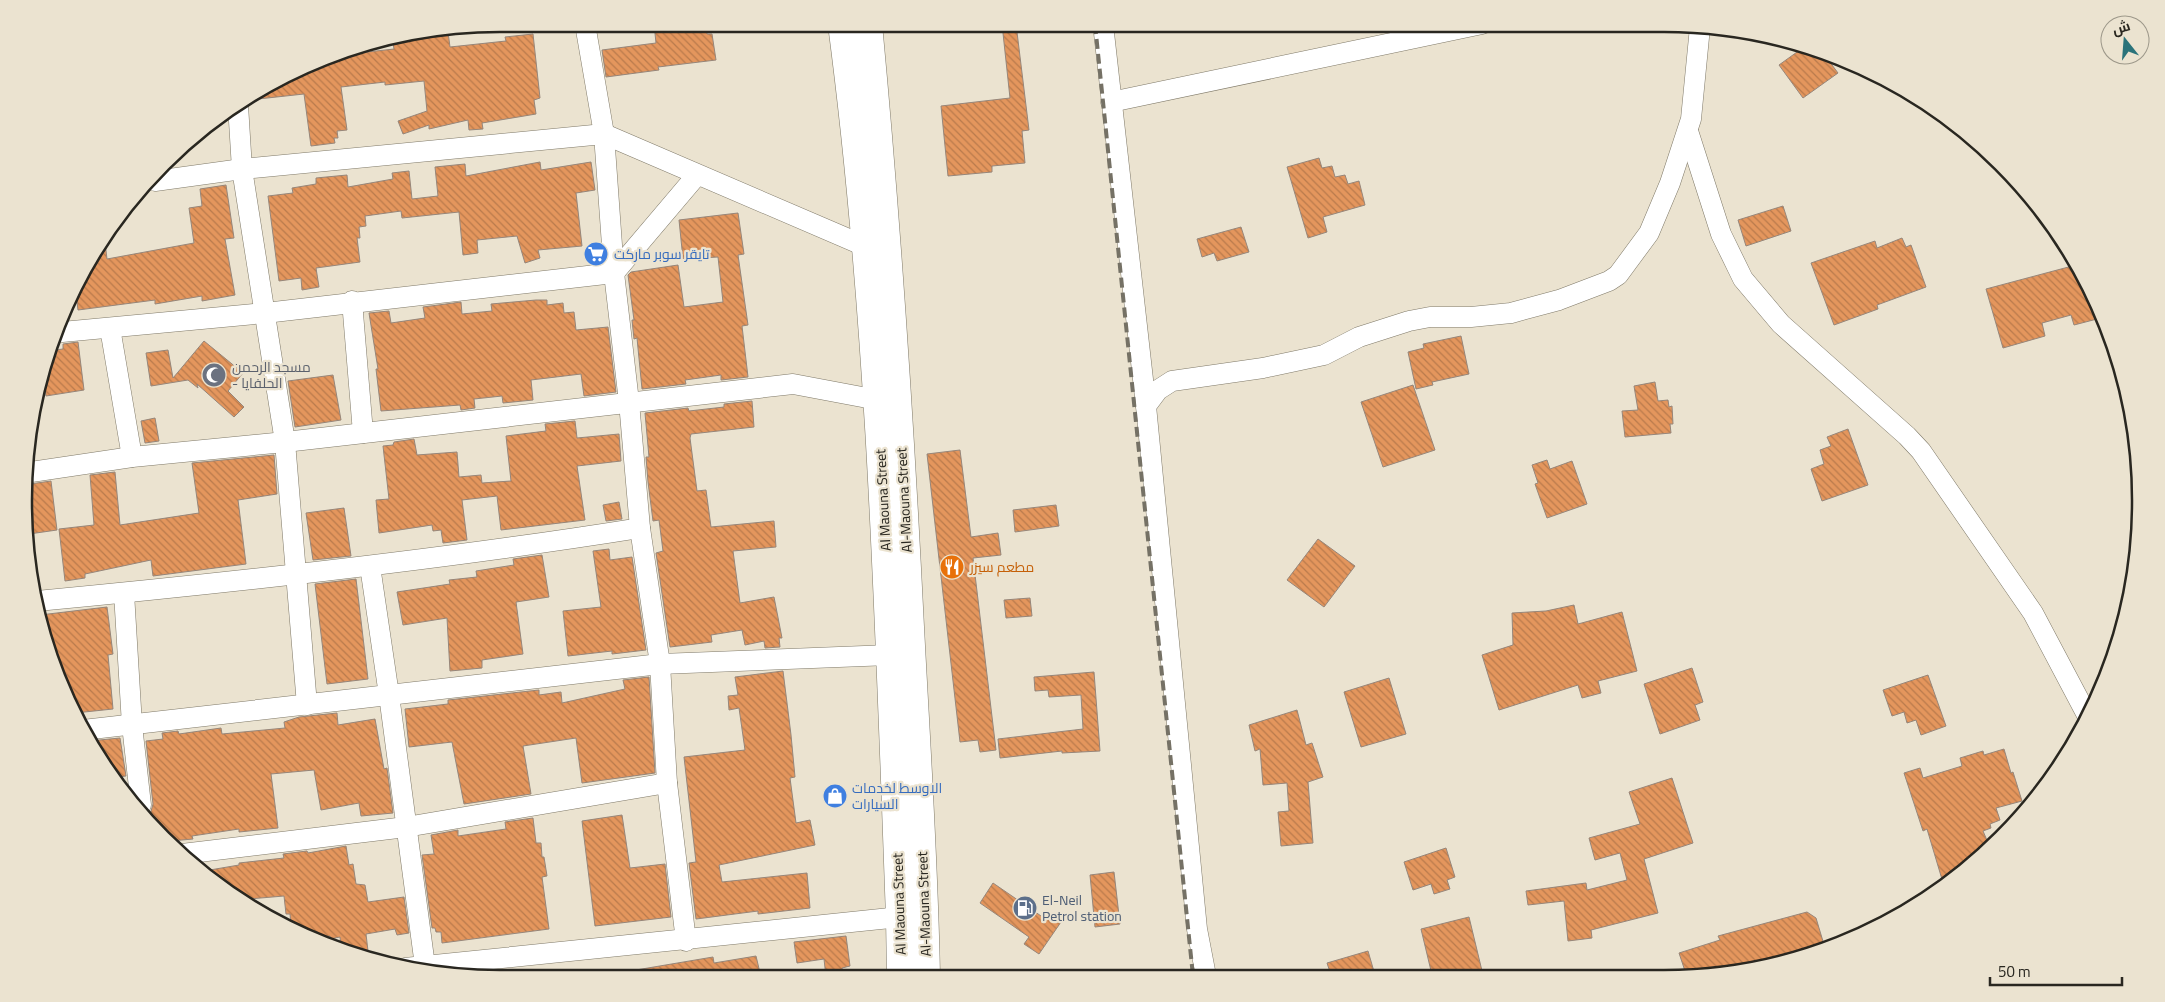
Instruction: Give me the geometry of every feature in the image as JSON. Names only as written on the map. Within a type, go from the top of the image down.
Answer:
[{"type":"highway","name":"Al Maouna Street","points":[[841,32],[866,247],[878,400],[890,655],[901,970]]},
{"type":"highway","name":"Al-Maouna Street","points":[[869,32],[884,198],[900,424],[923,877],[926,970]]},
{"type":"street","points":[[586,32],[604,134],[614,273],[629,402],[640,528],[660,664],[667,783],[686,941]]},
{"type":"street","points":[[1104,32],[1146,406],[1197,929],[1205,970]]},
{"type":"street","points":[[1111,102],[1444,32]]},
{"type":"street","points":[[1146,406],[1158,390],[1172,381],[1263,368],[1324,355],[1359,337],[1409,321],[1430,317],[1471,317],[1511,313],[1559,300],[1609,281],[1618,275],[1649,233],[1670,183],[1688,131],[1699,34]]},
{"type":"street","points":[[238,113],[242,169],[286,442],[307,705]]},
{"type":"street","points":[[1688,131],[1721,234],[1743,278],[1781,324],[1907,436],[1920,451],[2033,613],[2084,709]]},
{"type":"street","points":[[160,180],[242,169],[604,134],[866,247]]},
{"type":"street","points":[[64,332],[265,313],[352,301],[614,273],[697,175]]},
{"type":"street","points":[[352,301],[363,433]]},
{"type":"street","points":[[110,328],[132,457]]},
{"type":"street","points":[[34,472],[132,457],[286,442],[792,384],[878,400]]},
{"type":"street","points":[[44,600],[370,566],[640,528]]},
{"type":"street","points":[[370,566],[406,826],[415,961]]},
{"type":"street","points":[[124,593],[132,724],[140,800]]},
{"type":"street","points":[[92,729],[660,664],[890,655]]},
{"type":"street","points":[[192,853],[406,826],[667,783]]},
{"type":"street","points":[[437,965],[573,950],[686,941],[900,917]]},
{"type":"building","points":[[655,32],[707,32],[707,34],[712,34],[716,60],[658,67],[659,70],[606,77],[602,50],[656,43]]},
{"type":"building","points":[[1003,32],[1017,32],[1029,130],[1022,131],[1025,163],[992,166],[992,172],[948,176],[941,106],[1010,98]]},
{"type":"building","points":[[533,34],[540,98],[534,100],[536,114],[482,123],[483,129],[469,130],[468,120],[429,129],[429,125],[403,134],[398,121],[427,111],[424,81],[385,85],[385,82],[341,87],[347,130],[337,131],[338,138],[334,138],[335,143],[311,146],[304,94],[261,99],[294,81],[350,57],[366,52],[394,49],[393,45],[440,37],[449,36],[450,47],[506,41],[505,37]]},
{"type":"building","points":[[1797,52],[1831,63],[1838,73],[1803,98],[1779,65]]},
{"type":"building","points":[[1319,158],[1322,168],[1332,166],[1335,177],[1345,175],[1348,184],[1359,181],[1365,205],[1323,217],[1327,232],[1308,238],[1287,167]]},
{"type":"building","points":[[540,162],[541,170],[591,162],[595,190],[576,193],[582,246],[538,250],[540,258],[525,263],[517,236],[477,240],[478,253],[463,255],[459,212],[402,218],[401,211],[365,216],[366,226],[359,227],[360,238],[357,238],[360,262],[316,268],[319,287],[302,290],[301,278],[279,281],[268,196],[293,193],[292,188],[316,184],[316,178],[347,175],[348,187],[393,179],[392,173],[409,171],[412,199],[438,196],[435,167],[465,164],[466,176]]},
{"type":"building","points":[[226,185],[234,238],[225,239],[235,295],[202,301],[202,296],[155,304],[155,300],[78,310],[77,302],[106,249],[107,259],[194,243],[189,208],[202,206],[200,189]]},
{"type":"building","points":[[1783,206],[1791,231],[1746,246],[1738,220]]},
{"type":"building","points":[[738,213],[744,254],[738,255],[748,325],[742,326],[748,377],[721,380],[721,375],[685,380],[686,384],[642,389],[637,338],[634,339],[632,320],[634,320],[628,275],[631,272],[678,265],[684,307],[723,302],[718,257],[683,259],[679,220]]},
{"type":"building","points":[[1241,227],[1249,252],[1217,261],[1214,253],[1202,257],[1197,239]]},
{"type":"building","points":[[1902,238],[1906,247],[1911,245],[1926,287],[1877,305],[1878,309],[1834,325],[1811,263],[1875,241],[1877,248]]},
{"type":"building","points":[[2070,267],[2096,319],[2074,325],[2071,315],[2042,323],[2045,336],[2003,348],[1986,289]]},
{"type":"building","points":[[547,300],[547,305],[563,303],[564,313],[574,312],[576,330],[608,327],[616,392],[584,396],[581,374],[531,380],[533,400],[503,403],[502,396],[474,399],[475,408],[461,410],[460,405],[381,411],[376,369],[378,369],[369,313],[389,311],[391,323],[425,318],[423,307],[461,302],[462,314],[492,311],[491,304]]},
{"type":"building","points":[[1461,336],[1469,374],[1432,382],[1433,385],[1416,389],[1408,352],[1424,348],[1423,344]]},
{"type":"building","points":[[204,341],[243,373],[228,391],[244,407],[234,417],[197,384],[198,388],[188,380],[151,386],[146,353],[168,350],[173,378]]},
{"type":"building","points":[[78,342],[84,390],[46,396],[48,380],[57,350],[63,349],[63,344]]},
{"type":"building","points":[[333,375],[341,420],[295,427],[288,381]]},
{"type":"building","points":[[1655,382],[1658,401],[1668,400],[1669,407],[1672,406],[1673,424],[1670,424],[1671,433],[1625,437],[1622,411],[1638,410],[1634,386]]},
{"type":"building","points":[[1413,385],[1435,450],[1383,467],[1361,402]]},
{"type":"building","points":[[752,401],[754,427],[691,434],[690,438],[697,491],[706,490],[711,527],[774,521],[776,547],[733,551],[740,603],[774,597],[782,638],[779,638],[780,647],[765,648],[764,641],[745,645],[742,630],[711,635],[712,642],[670,647],[656,553],[663,551],[659,520],[653,521],[648,482],[646,457],[649,457],[645,413],[688,408],[689,411],[724,407],[724,404]]},
{"type":"building","points":[[155,418],[159,441],[145,443],[141,421]]},
{"type":"building","points":[[575,421],[577,438],[619,434],[621,461],[577,466],[585,520],[501,530],[497,496],[462,500],[467,540],[443,543],[441,530],[433,531],[432,525],[379,533],[376,500],[389,499],[383,446],[414,439],[417,455],[457,452],[459,477],[481,475],[482,483],[511,481],[506,436],[546,431],[545,424]]},
{"type":"building","points":[[1848,429],[1868,485],[1822,501],[1811,469],[1824,464],[1820,450],[1831,446],[1827,437]]},
{"type":"building","points":[[960,450],[971,537],[998,533],[1001,555],[973,558],[996,750],[980,752],[978,740],[960,742],[927,454]]},
{"type":"building","points":[[274,455],[277,494],[238,500],[246,564],[153,576],[151,560],[85,574],[85,578],[65,581],[59,529],[94,525],[90,475],[115,472],[120,525],[199,513],[192,463]]},
{"type":"building","points":[[1547,460],[1550,469],[1572,461],[1587,504],[1547,518],[1535,484],[1538,483],[1532,465]]},
{"type":"building","points":[[51,481],[57,530],[34,533],[33,484]]},
{"type":"building","points":[[619,502],[622,519],[606,521],[603,505]]},
{"type":"building","points":[[1056,505],[1059,526],[1015,532],[1013,510]]},
{"type":"building","points":[[344,508],[351,556],[313,560],[306,513]]},
{"type":"building","points":[[1318,539],[1355,566],[1324,607],[1287,580]]},
{"type":"building","points":[[609,549],[610,560],[632,557],[646,650],[612,654],[612,651],[568,656],[563,611],[601,607],[593,551]]},
{"type":"building","points":[[542,555],[549,597],[516,602],[523,654],[482,660],[482,668],[450,671],[447,618],[403,625],[397,592],[450,584],[449,580],[477,577],[476,571],[514,565],[513,559]]},
{"type":"building","points":[[356,579],[368,679],[327,684],[315,584]]},
{"type":"building","points":[[1030,598],[1032,616],[1006,618],[1004,600]]},
{"type":"building","points":[[1574,605],[1578,624],[1622,612],[1637,671],[1598,681],[1601,693],[1582,698],[1578,685],[1499,710],[1482,655],[1513,645],[1512,613],[1546,611]]},
{"type":"building","points":[[107,607],[113,654],[108,655],[113,709],[83,712],[57,652],[46,614]]},
{"type":"building","points":[[1692,668],[1703,702],[1695,705],[1700,720],[1660,734],[1644,684]]},
{"type":"building","points":[[783,671],[795,777],[790,778],[796,823],[810,820],[815,845],[719,865],[722,882],[807,873],[810,908],[758,914],[758,911],[696,919],[689,863],[696,862],[684,757],[745,750],[739,708],[729,710],[728,696],[738,695],[735,677]]},
{"type":"building","points":[[1094,672],[1100,751],[1062,753],[1062,751],[1000,758],[998,739],[1083,729],[1081,695],[1049,697],[1048,690],[1035,691],[1034,677]]},
{"type":"building","points":[[1928,675],[1946,726],[1921,735],[1916,720],[1907,723],[1904,712],[1892,716],[1883,690]]},
{"type":"building","points":[[649,677],[655,773],[582,783],[576,738],[523,746],[531,794],[464,804],[452,742],[409,747],[405,709],[448,704],[448,700],[539,690],[539,695],[561,692],[562,703],[625,689],[623,680]]},
{"type":"building","points":[[1389,678],[1406,734],[1361,747],[1344,692]]},
{"type":"building","points":[[1297,710],[1306,745],[1312,743],[1323,777],[1308,782],[1313,843],[1281,846],[1278,812],[1289,811],[1287,783],[1263,785],[1260,749],[1255,751],[1249,725]]},
{"type":"building","points":[[337,713],[338,725],[375,719],[384,769],[387,768],[393,813],[361,816],[359,803],[321,810],[314,770],[271,774],[278,828],[239,832],[239,829],[192,836],[193,839],[179,840],[151,812],[153,804],[146,741],[163,739],[162,733],[178,731],[179,734],[221,728],[222,734],[285,728],[284,722],[299,717]]},
{"type":"building","points":[[120,738],[126,776],[122,777],[98,740]]},
{"type":"building","points":[[2004,749],[2022,801],[1996,808],[2000,820],[1990,824],[1991,828],[1983,831],[1987,840],[1942,878],[1927,829],[1923,831],[1904,773],[1920,768],[1923,778],[1962,766],[1960,758],[1983,751],[1984,755]]},
{"type":"building","points":[[1672,778],[1693,843],[1644,859],[1658,913],[1591,930],[1592,938],[1568,941],[1564,901],[1528,905],[1526,891],[1586,883],[1587,890],[1627,880],[1620,853],[1595,860],[1589,838],[1640,824],[1629,792]]},
{"type":"building","points":[[622,815],[630,868],[665,864],[671,917],[595,926],[582,821]]},
{"type":"building","points":[[533,818],[536,843],[541,843],[542,857],[544,857],[547,876],[542,877],[549,929],[442,943],[441,932],[436,932],[435,928],[432,928],[422,855],[434,854],[431,835],[458,830],[458,836],[506,829],[505,822]]},
{"type":"building","points":[[346,846],[349,865],[353,864],[356,884],[365,885],[368,902],[404,897],[409,933],[397,935],[395,929],[366,934],[368,950],[350,945],[340,941],[340,937],[333,938],[290,919],[290,914],[286,914],[284,896],[253,899],[212,870],[239,865],[239,863],[284,858],[283,854],[307,851],[308,853]]},
{"type":"building","points":[[1446,848],[1455,877],[1447,880],[1450,889],[1434,894],[1431,884],[1413,890],[1404,862]]},
{"type":"building","points":[[1114,872],[1120,924],[1095,927],[1090,875]]},
{"type":"building","points":[[993,883],[1044,918],[1048,913],[1061,922],[1039,954],[1024,944],[1029,937],[980,903]]},
{"type":"building","points":[[1807,912],[1816,918],[1823,942],[1785,954],[1755,960],[1684,969],[1679,953],[1720,940],[1718,936]]},
{"type":"building","points":[[1469,917],[1482,970],[1431,970],[1421,929]]},
{"type":"building","points":[[846,936],[850,966],[842,968],[842,970],[825,970],[824,959],[797,963],[794,942]]},
{"type":"building","points":[[1368,951],[1374,970],[1329,970],[1327,963]]},
{"type":"building","points":[[756,956],[759,970],[636,970],[713,957],[714,963]]},
{"type":"railway","points":[[1096,32],[1192,970]]},
{"type":"place","name":"تايقر سوبر ماركت","points":[[596,254]]},
{"type":"place","name":"مسجد الرحمن - الحلفايا","points":[[214,375]]},
{"type":"place","name":"مطعم سيزر","points":[[952,567]]},
{"type":"place","name":"الاوسط لخدمات السيارات","points":[[835,796]]},
{"type":"place","name":"El-Neil Petrol station","points":[[1025,908]]}]
